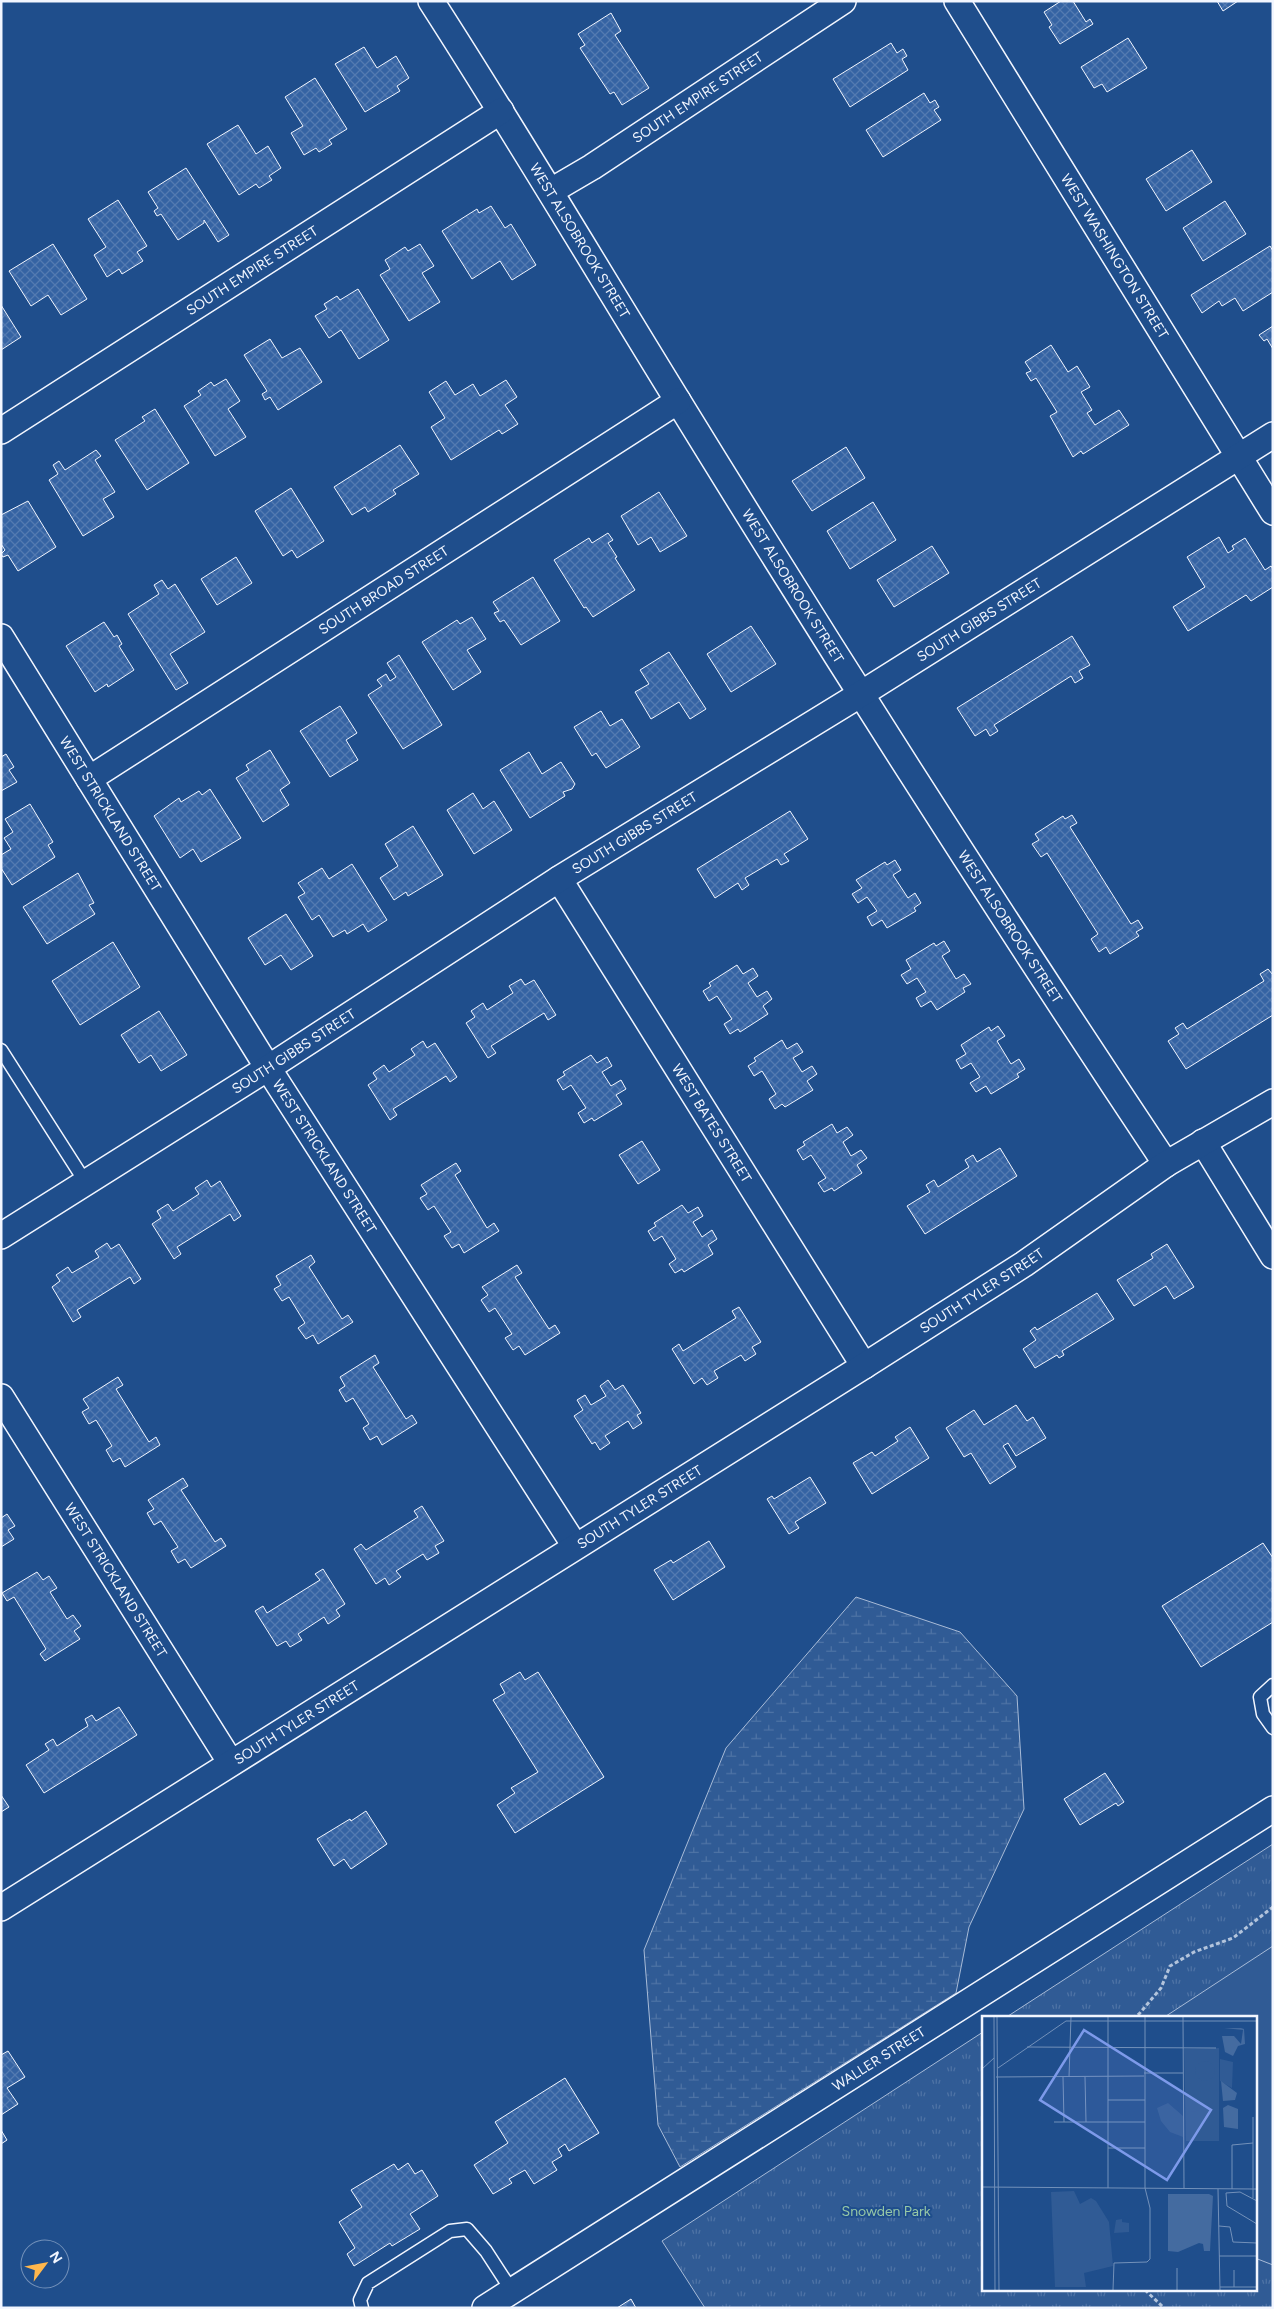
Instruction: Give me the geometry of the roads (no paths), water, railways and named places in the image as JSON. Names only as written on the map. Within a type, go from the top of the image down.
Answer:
[{"type":"street","name":"WEST ALSOBROOK STREET","points":[[431,1],[502,111],[678,401],[861,694],[1166,1164]]},
{"type":"street","name":"SOUTH EMPIRE STREET","points":[[551,191],[592,167],[843,1]]},
{"type":"street","name":"WEST WASHINGTON STREET","points":[[957,1],[1273,512]]},
{"type":"street","name":"SOUTH EMPIRE STREET","points":[[1,431],[502,111]]},
{"type":"street","name":"SOUTH BROAD STREET","points":[[89,779],[678,401]]},
{"type":"street","name":"SOUTH GIBBS STREET","points":[[1,1236],[268,1068],[559,879],[861,694],[1273,435]]},
{"type":"street","name":"WEST STRICKLAND STREET","points":[[1,637],[268,1068],[575,1546]]},
{"type":"street","name":"WEST BATES STREET","points":[[559,879],[864,1366]]},
{"type":"street","name":"SOUTH TYLER STREET","points":[[1,1908],[1024,1264],[1166,1164],[1273,1102]]},
{"type":"street","points":[[1203,1142],[1273,1256]]},
{"type":"street","name":"WEST STRICKLAND STREET","points":[[1,1397],[231,1763]]},
{"type":"street","name":"WALLER STREET","points":[[485,2308],[1273,1809]]},
{"type":"lane","points":[[1,1050],[86,1183]]},
{"type":"lane","points":[[1273,1685],[1260,1696],[1263,1714],[1273,1728]]},
{"type":"lane","points":[[362,2308],[360,2300],[368,2283],[450,2230],[467,2229],[486,2251],[512,2291]]},
{"type":"park label","name":"Snowden Park","points":[[886,2211]]}]
